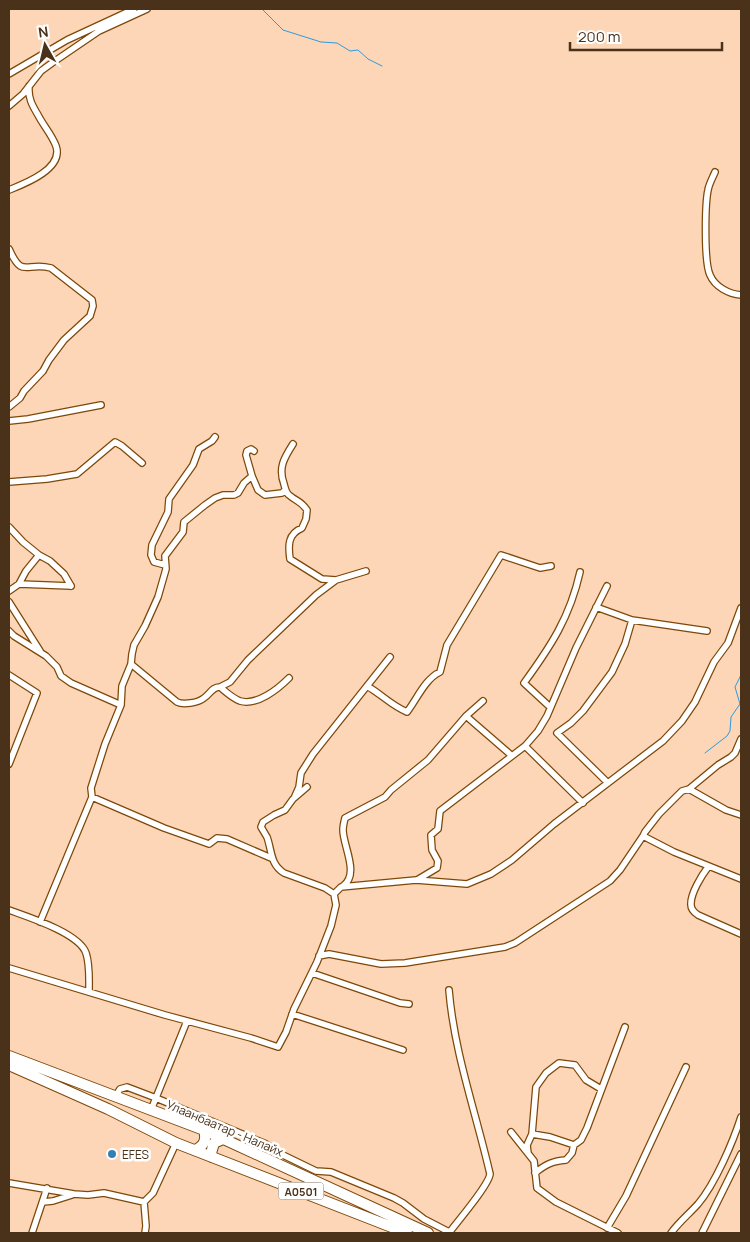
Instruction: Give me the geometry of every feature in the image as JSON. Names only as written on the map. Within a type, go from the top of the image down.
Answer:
[{"type":"highway","name":"Улаанбаатар - Налайх","points":[[9,1056],[204,1130],[378,1212],[428,1233]]},
{"type":"highway","name":"A0501","points":[[9,1065],[108,1109],[176,1143],[407,1233]]},
{"type":"highway","points":[[195,1150],[205,1142],[204,1130]]},
{"type":"highway","points":[[212,1157],[211,1153],[214,1143],[223,1139]]},
{"type":"street","points":[[9,74],[67,40],[134,9]]},
{"type":"street","points":[[9,106],[41,71],[99,31],[147,9]]},
{"type":"street","points":[[9,190],[42,174],[49,168],[56,155],[55,143],[30,101],[28,93],[30,84]]},
{"type":"street","points":[[715,172],[708,188],[706,250],[709,274],[716,284],[722,288],[733,294],[741,295]]},
{"type":"street","points":[[9,249],[17,265],[21,267],[44,266],[51,268],[87,294],[92,300],[93,306],[90,316],[64,340],[43,371],[20,398],[9,407]]},
{"type":"street","points":[[9,421],[101,405]]},
{"type":"street","points":[[166,566],[154,562],[150,555],[152,545],[168,512],[169,500],[193,465],[199,449],[215,437]]},
{"type":"street","points":[[9,482],[77,474],[115,442],[142,463]]},
{"type":"street","points":[[293,444],[281,466],[281,474],[289,495],[302,503],[308,510],[302,528],[296,530],[289,538],[290,558],[322,580],[336,580],[366,571]]},
{"type":"street","points":[[254,452],[251,449],[247,451],[246,456],[258,490],[265,495],[282,493],[286,490]]},
{"type":"street","points":[[40,922],[92,797],[91,788],[105,744],[121,705],[122,686],[131,664],[134,645],[146,626],[158,597],[166,566],[165,556],[183,532],[184,522],[215,498],[223,495],[234,495],[252,476]]},
{"type":"street","points":[[9,527],[23,542],[50,561],[64,574],[71,586],[19,584]]},
{"type":"street","points":[[9,591],[19,584],[26,571],[39,555]]},
{"type":"street","points":[[367,686],[407,712],[428,680],[440,672],[447,645],[501,555],[540,568],[551,566]]},
{"type":"street","points":[[550,707],[524,683],[550,645],[567,614],[575,595],[580,572]]},
{"type":"street","points":[[131,664],[177,702],[182,704],[203,699],[215,687],[220,687],[230,682],[248,660],[301,607],[336,580]]},
{"type":"street","points":[[416,880],[437,868],[438,861],[432,850],[431,835],[438,829],[440,811],[525,746],[547,716],[596,608],[608,586]]},
{"type":"street","points":[[9,602],[41,653]]},
{"type":"street","points":[[596,608],[632,620],[707,631]]},
{"type":"street","points":[[341,887],[416,880],[467,884],[481,879],[512,860],[663,741],[682,721],[695,702],[714,662],[728,643],[741,608]]},
{"type":"street","points":[[608,783],[557,733],[571,723],[582,711],[612,672],[632,620]]},
{"type":"street","points":[[9,630],[14,636],[41,653],[58,667],[62,676],[71,683],[121,705]]},
{"type":"street","points":[[9,968],[278,1047],[319,956],[336,905],[334,894],[325,888],[279,870],[272,858],[267,838],[261,827],[262,822],[285,810],[299,787],[301,773],[328,735],[390,657]]},
{"type":"street","points":[[9,676],[37,693],[9,764]]},
{"type":"street","points":[[220,687],[232,697],[241,701],[257,700],[277,690],[289,678]]},
{"type":"street","points":[[334,894],[347,883],[350,871],[343,829],[345,818],[386,797],[391,790],[428,760],[466,716],[483,701]]},
{"type":"street","points":[[466,716],[511,755]]},
{"type":"street","points":[[319,956],[329,954],[381,964],[405,963],[505,947],[515,943],[610,881],[620,870],[659,814],[682,791],[689,789],[718,764],[731,757],[741,739]]},
{"type":"street","points":[[525,746],[582,803]]},
{"type":"street","points":[[293,799],[307,786]]},
{"type":"street","points":[[689,789],[726,810],[741,815]]},
{"type":"street","points":[[92,797],[203,843],[209,844],[217,838],[227,840],[272,858]]},
{"type":"street","points":[[644,836],[708,867],[741,880]]},
{"type":"street","points":[[708,867],[690,905],[693,911],[703,918],[741,934]]},
{"type":"street","points":[[9,910],[74,938],[86,953],[89,992]]},
{"type":"street","points":[[312,973],[400,1003],[409,1004]]},
{"type":"street","points":[[116,1098],[120,1089],[127,1087],[156,1098],[266,1144],[283,1155],[316,1171],[332,1172],[394,1198],[424,1219],[450,1233],[484,1188],[490,1174],[456,1036],[450,1008],[450,990]]},
{"type":"street","points":[[292,1014],[403,1050]]},
{"type":"street","points":[[151,1110],[187,1021]]},
{"type":"street","points":[[536,1173],[545,1165],[554,1161],[566,1160],[572,1153],[574,1145],[581,1140],[625,1026]]},
{"type":"street","points":[[528,1153],[527,1146],[532,1134],[536,1087],[546,1073],[559,1063],[575,1065],[586,1080],[602,1088]]},
{"type":"street","points":[[607,1228],[626,1196],[686,1067]]},
{"type":"street","points":[[672,1233],[699,1203],[721,1165],[741,1116]]},
{"type":"street","points":[[511,1132],[534,1161],[537,1188],[556,1202],[618,1233]]},
{"type":"street","points":[[532,1134],[550,1137],[574,1145]]},
{"type":"street","points":[[144,1202],[154,1193],[176,1143]]},
{"type":"street","points":[[702,1233],[741,1154]]},
{"type":"street","points":[[9,1183],[74,1194],[104,1193],[144,1202]]},
{"type":"street","points":[[32,1233],[47,1188]]},
{"type":"street","points":[[43,1202],[53,1201],[74,1194]]},
{"type":"street","points":[[144,1202],[146,1226],[144,1233]]},
{"type":"waterway","points":[[262,9],[283,30],[321,42],[337,43],[350,51],[358,50],[368,59],[382,66]]},
{"type":"waterway","points":[[705,753],[727,736],[730,731],[731,717],[740,704],[735,687],[741,675]]},
{"type":"place","name":"EFES","points":[[112,1154]]}]
